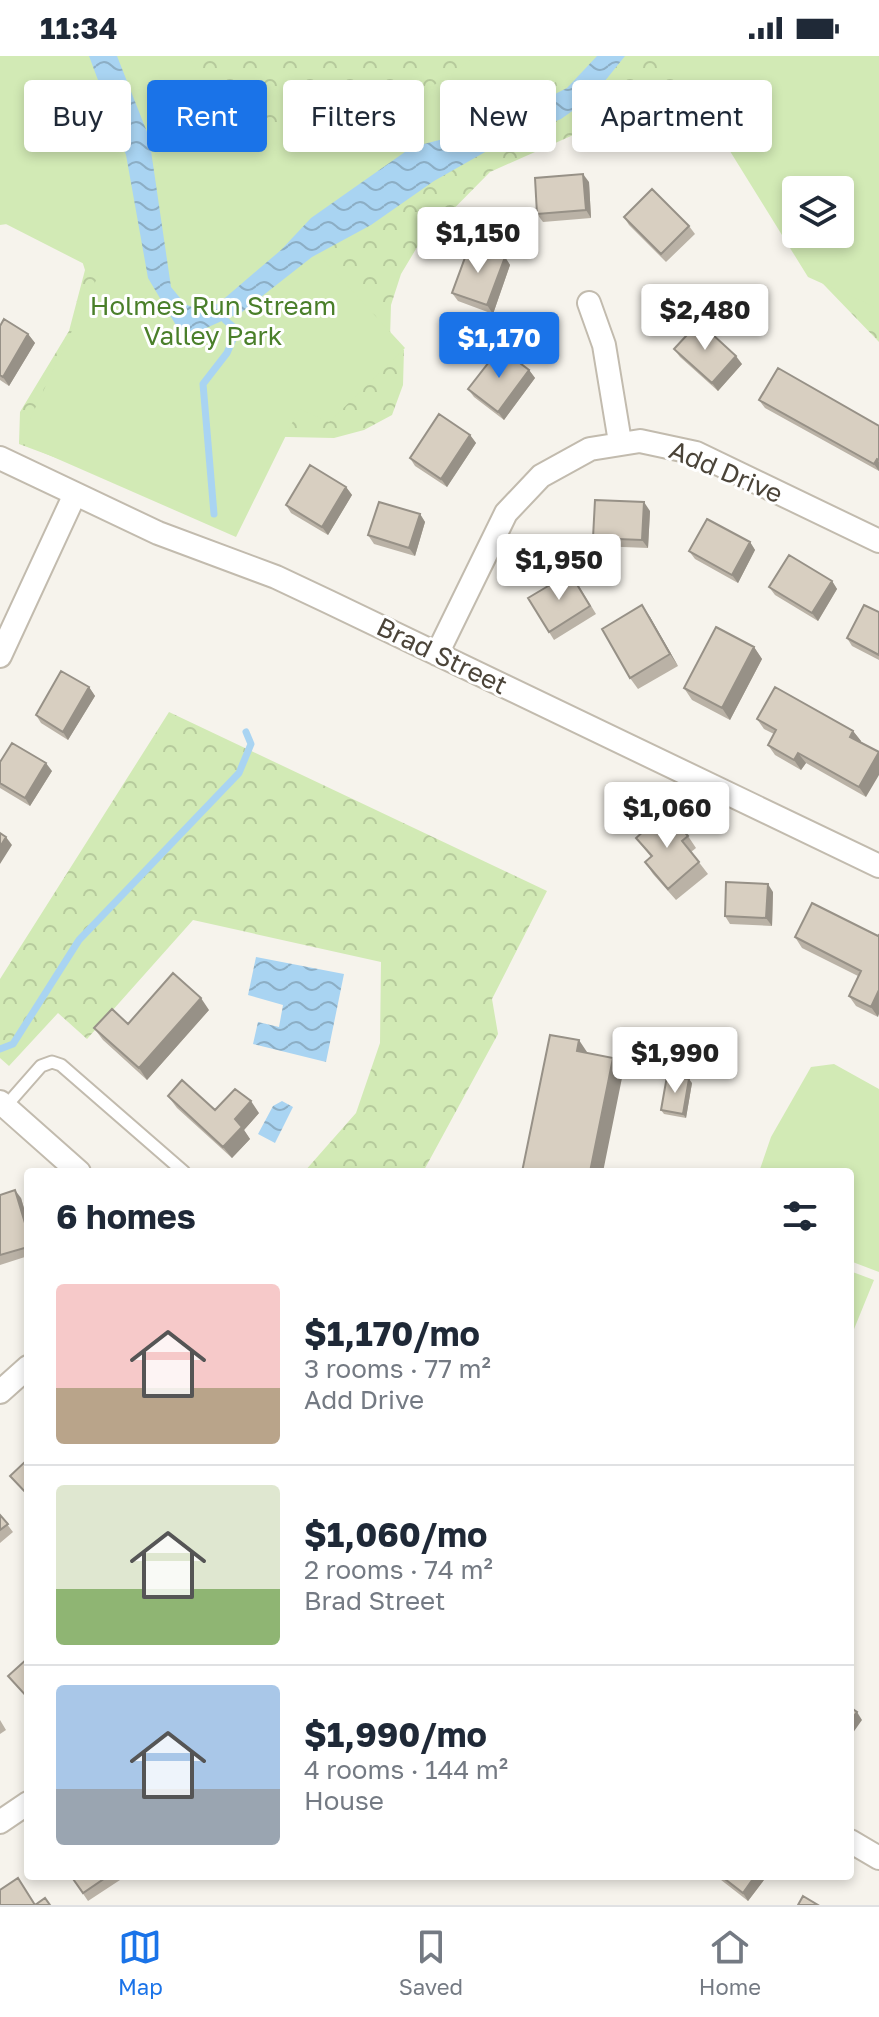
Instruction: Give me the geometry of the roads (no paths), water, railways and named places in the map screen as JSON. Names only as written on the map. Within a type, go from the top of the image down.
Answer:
[{"type":"street","points":[[589,303],[610,375],[620,442]]},
{"type":"street","name":"Add Drive","points":[[437,654],[506,513],[518,497],[565,459],[620,442],[665,444],[696,453],[879,541]]},
{"type":"street","name":"Brad Street","points":[[0,458],[158,533],[276,577],[879,866]]},
{"type":"street","points":[[0,656],[75,494]]},
{"type":"street","points":[[3,1104],[75,1168]]},
{"type":"street","points":[[0,1392],[24,1371]]},
{"type":"street","points":[[0,1822],[24,1806]]},
{"type":"street","points":[[854,1843],[879,1858]]},
{"type":"lane","points":[[3,1104],[41,1066],[52,1062],[61,1065],[179,1168]]},
{"type":"water","points":[[89,56],[117,56],[126,80],[98,80]]},
{"type":"water","points":[[597,56],[625,56],[606,80],[574,80]]},
{"type":"water","points":[[572,83],[572,111],[556,121],[556,94]]},
{"type":"water","points":[[131,91],[147,132],[147,152],[151,152],[171,287],[185,304],[201,311],[219,303],[281,250],[311,218],[405,152],[424,152],[424,144],[440,140],[440,152],[485,152],[434,181],[371,225],[312,257],[242,312],[195,333],[177,327],[148,278],[125,152],[131,152]]},
{"type":"water","points":[[256,957],[344,974],[326,1062],[253,1044],[258,1022],[279,1027],[283,1005],[248,995]]},
{"type":"water","points":[[282,1101],[293,1107],[275,1143],[258,1134],[273,1106]]},
{"type":"waterway","points":[[214,514],[203,384],[227,353],[237,330],[225,320]]},
{"type":"waterway","points":[[0,1049],[13,1044],[79,940],[239,773],[251,744],[246,732]]},
{"type":"park label","name":"Holmes Run Stream Valley Park","points":[[213,321]]}]
